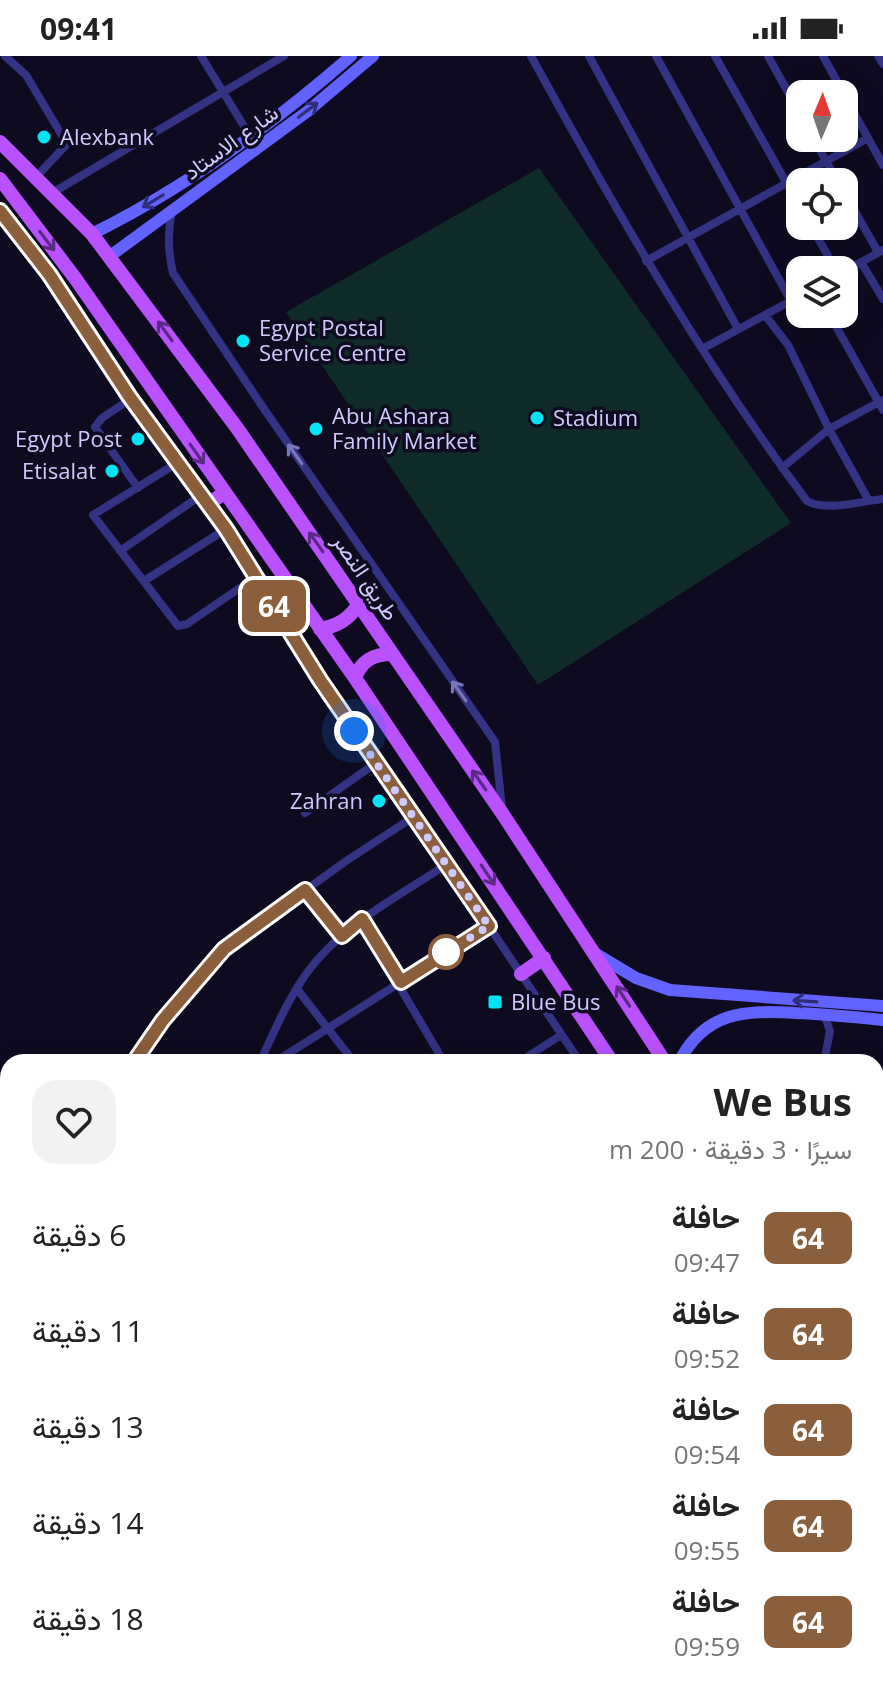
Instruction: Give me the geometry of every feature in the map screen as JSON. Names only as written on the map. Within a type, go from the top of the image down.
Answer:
[{"type":"main road","name":"شارع الاستاد","points":[[92,234],[165,194],[250,136],[351,56]]},
{"type":"main road","name":"شارع الاستاد","points":[[110,256],[308,111],[373,56]]},
{"type":"main road","name":"طريق النصر","points":[[0,142],[92,234],[237,428],[502,813],[660,1054]]},
{"type":"main road","points":[[0,179],[75,278],[355,678],[607,1054]]},
{"type":"main road","points":[[204,501],[224,493]]},
{"type":"main road","points":[[320,629],[339,624],[359,604]]},
{"type":"main road","points":[[355,678],[364,662],[373,656],[392,654]]},
{"type":"main road","points":[[596,954],[636,978],[670,990],[864,1012],[883,1020]]},
{"type":"main road","points":[[521,974],[544,958]]},
{"type":"main road","points":[[684,1054],[703,1031],[735,1014],[753,1011],[864,1012],[883,1006]]},
{"type":"street","points":[[5,56],[26,75],[67,144],[36,177]]},
{"type":"street","points":[[201,56],[250,136]]},
{"type":"street","points":[[52,193],[284,56]]},
{"type":"street","points":[[531,56],[646,261],[702,349],[807,501],[814,505],[883,499]]},
{"type":"street","points":[[589,56],[738,329]]},
{"type":"street","points":[[656,56],[786,292]]},
{"type":"street","points":[[715,56],[786,182]]},
{"type":"street","points":[[768,56],[786,89]]},
{"type":"street","points":[[823,56],[836,80]]},
{"type":"street","points":[[878,56],[883,64]]},
{"type":"street","points":[[858,120],[883,165]]},
{"type":"street","points":[[816,168],[868,138]]},
{"type":"street","points":[[821,152],[830,168]]},
{"type":"street","points":[[646,261],[786,185]]},
{"type":"street","points":[[172,209],[168,238],[173,273],[495,742],[502,813]]},
{"type":"street","points":[[0,211],[55,282],[132,398],[226,529],[320,680],[574,1054]]},
{"type":"street","points":[[858,215],[880,251],[858,264]]},
{"type":"street","points":[[861,262],[883,299]]},
{"type":"street","points":[[702,349],[786,304]]},
{"type":"street","points":[[765,315],[788,345],[869,501]]},
{"type":"street","points":[[837,328],[883,410]]},
{"type":"street","points":[[132,398],[102,418],[95,427],[138,488]]},
{"type":"street","points":[[782,468],[829,429],[880,401]]},
{"type":"street","points":[[177,463],[93,515],[175,623],[182,626],[256,577]]},
{"type":"street","points":[[120,551],[139,536],[204,501]]},
{"type":"street","points":[[144,581],[226,529]]},
{"type":"street","points":[[305,813],[376,763]]},
{"type":"street","points":[[140,1054],[163,1020],[224,949],[415,816]]},
{"type":"street","points":[[264,1054],[307,973],[342,936],[362,919],[447,864]]},
{"type":"street","points":[[305,890],[342,936]]},
{"type":"street","points":[[362,919],[440,1054]]},
{"type":"street","points":[[287,1054],[489,926]]},
{"type":"street","points":[[297,989],[348,1054]]},
{"type":"street","points":[[824,1014],[830,1031],[826,1054]]},
{"type":"street","points":[[531,1054],[561,1035]]},
{"type":"green space","name":"Stadium","points":[[539,168],[791,523],[538,685],[286,312]]},
{"type":"bus line","name":"64","points":[[0,211],[49,274],[129,396],[226,529],[320,680],[489,926],[401,982],[362,919],[342,936],[305,890],[224,949],[163,1020],[140,1054]]},
{"type":"place","name":"Alexbank","points":[[44,137]]},
{"type":"place","name":"Egypt Postal Service Centre","points":[[243,341]]},
{"type":"place","name":"Stadium","points":[[537,418]]},
{"type":"place","name":"Abu Ashara Family Market","points":[[316,429]]},
{"type":"place","name":"Egypt Post","points":[[138,439]]},
{"type":"place","name":"Etisalat","points":[[112,471]]},
{"type":"place","name":"Zahran","points":[[379,801]]},
{"type":"place","name":"Blue Bus","points":[[495,1002]]},
{"type":"route","points":[[354,731],[489,926],[435,959],[446,952]]}]
